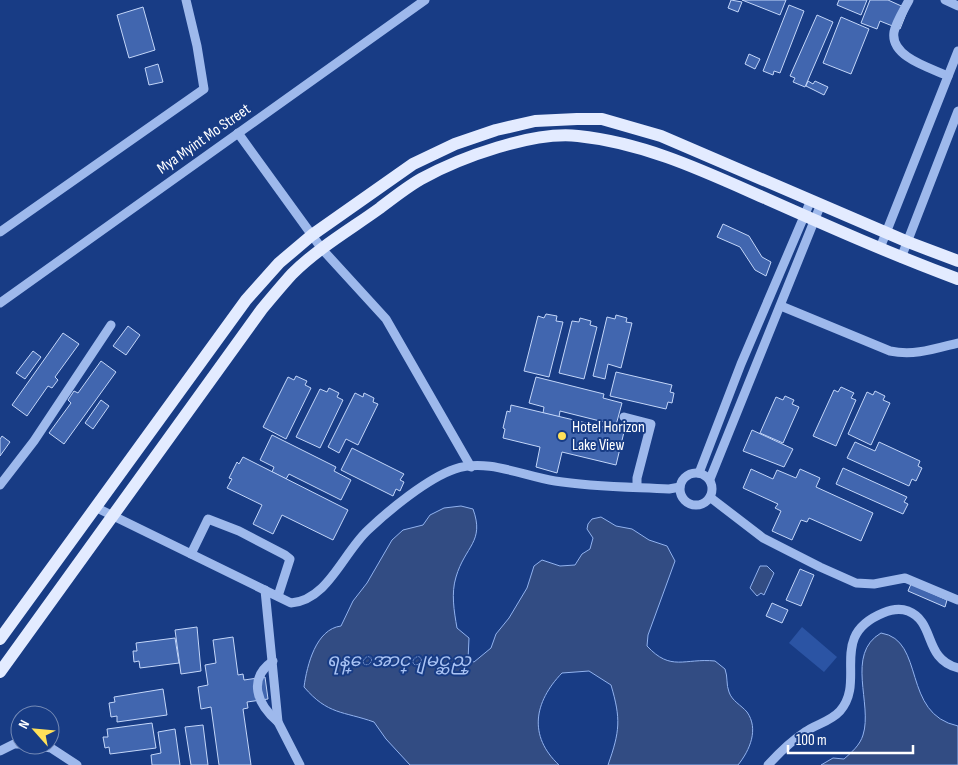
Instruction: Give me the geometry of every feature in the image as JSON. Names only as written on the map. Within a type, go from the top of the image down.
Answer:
[{"type":"main road","points":[[0,639],[97,508],[246,300],[279,263],[312,235],[413,164],[455,144],[496,130],[535,121],[602,119],[704,153],[908,242],[958,261]]},
{"type":"main road","points":[[0,672],[262,309],[293,273],[322,249],[420,179],[455,163],[501,147],[540,138],[577,136],[627,144],[656,152],[901,258],[958,279]]},
{"type":"street","points":[[0,232],[204,89],[197,46],[186,0]]},
{"type":"street","name":"Mya Myint Mo Street","points":[[0,303],[425,0]]},
{"type":"street","points":[[909,0],[894,32],[895,45],[902,54],[948,76]]},
{"type":"street","points":[[945,0],[958,6]]},
{"type":"street","points":[[880,248],[958,51]]},
{"type":"street","points":[[901,258],[958,111]]},
{"type":"street","points":[[238,133],[322,249],[386,318],[471,467]]},
{"type":"street","points":[[710,479],[699,473],[686,476],[680,487],[680,493],[688,504],[700,505],[711,498],[713,492],[710,479],[781,306],[816,202]]},
{"type":"street","points":[[699,473],[741,364],[810,218]]},
{"type":"street","points":[[781,306],[890,351],[906,354],[918,353],[958,342]]},
{"type":"street","points":[[0,485],[34,441],[111,325]]},
{"type":"street","points":[[741,364],[754,369]]},
{"type":"street","points":[[624,417],[651,424],[637,478],[637,487]]},
{"type":"street","points":[[97,508],[291,602],[304,602],[317,593],[366,531],[408,496],[455,469],[483,466],[556,481],[669,489],[680,487]]},
{"type":"street","points":[[711,498],[763,538],[856,583],[874,584],[905,578],[958,600]]},
{"type":"street","points":[[191,554],[208,519],[239,531],[290,559],[278,596]]},
{"type":"street","points":[[265,590],[278,722]]},
{"type":"street","points":[[768,765],[785,747],[806,730],[829,720],[841,710],[847,699],[851,673],[849,654],[855,635],[872,618],[892,610],[908,610],[921,619],[936,654],[945,664],[958,668]]},
{"type":"street","points":[[273,660],[258,675],[258,690],[267,712],[278,722],[300,765]]},
{"type":"street","points":[[60,754],[77,765]]},
{"type":"shaded area","points":[[802,627],[837,657],[824,672],[789,643]]},
{"type":"water","name":"ရန္ေအာင္ျမင္ဆည္","points":[[461,506],[473,509],[477,529],[456,577],[454,589],[455,615],[457,628],[469,638],[468,660],[474,662],[491,648],[496,634],[509,618],[527,588],[534,566],[542,560],[560,566],[575,565],[582,554],[590,549],[593,538],[587,529],[592,519],[601,517],[616,526],[632,529],[649,540],[667,546],[675,561],[648,635],[647,646],[663,659],[678,662],[715,661],[725,669],[730,695],[747,712],[751,719],[753,732],[746,753],[738,765],[608,765],[617,734],[618,716],[611,685],[589,671],[562,673],[545,696],[541,707],[538,719],[542,742],[549,754],[559,765],[410,765],[386,739],[374,722],[336,711],[313,696],[304,687],[314,649],[325,634],[341,626],[353,601],[367,583],[392,540],[403,530],[423,525],[430,515],[444,508]]},
{"type":"water","points":[[760,566],[767,566],[774,573],[764,595],[761,593],[757,596],[750,588]]},
{"type":"water","points":[[881,633],[895,639],[904,649],[920,693],[928,707],[940,719],[958,726],[958,765],[821,765],[833,758],[844,759],[862,739],[865,723],[862,680],[864,653],[870,642]]},
{"type":"building","points":[[731,0],[742,2],[738,12],[728,8]]},
{"type":"building","points":[[742,0],[786,0],[780,15]]},
{"type":"building","points":[[839,0],[867,0],[861,15],[837,5]]},
{"type":"building","points":[[870,0],[888,0],[908,9],[900,29],[880,21],[877,29],[861,23]]},
{"type":"building","points":[[789,5],[804,11],[780,73],[774,71],[773,75],[763,71]]},
{"type":"building","points":[[143,7],[155,50],[129,58],[117,15]]},
{"type":"building","points":[[817,15],[833,22],[805,87],[793,82],[795,78],[790,76]]},
{"type":"building","points":[[841,17],[869,29],[851,74],[823,63]]},
{"type":"building","points":[[749,54],[760,59],[755,69],[745,64]]},
{"type":"building","points":[[158,64],[163,82],[149,85],[145,68]]},
{"type":"building","points":[[808,81],[813,84],[815,81],[828,87],[824,95],[806,86]]},
{"type":"building","points":[[723,224],[749,236],[762,257],[771,262],[766,276],[755,270],[740,247],[717,237]]},
{"type":"building","points":[[546,314],[557,316],[556,321],[563,322],[549,377],[524,371],[538,316],[544,318]]},
{"type":"building","points":[[616,315],[627,318],[626,322],[632,323],[621,368],[608,364],[605,379],[593,376],[607,317],[615,319]]},
{"type":"building","points":[[580,318],[591,321],[590,325],[597,327],[584,379],[559,373],[572,321],[579,322]]},
{"type":"building","points":[[128,326],[140,335],[126,355],[113,346]]},
{"type":"building","points":[[63,333],[79,344],[55,377],[58,380],[52,388],[48,386],[27,416],[12,405]]},
{"type":"building","points":[[33,351],[41,357],[25,379],[16,373]]},
{"type":"building","points":[[101,361],[116,372],[64,444],[49,433],[71,403],[68,400],[74,391],[78,393]]},
{"type":"building","points":[[616,372],[672,385],[670,392],[674,393],[672,403],[668,402],[666,409],[610,396]]},
{"type":"building","points":[[296,376],[307,381],[305,385],[311,388],[286,439],[263,427],[288,377],[294,380]]},
{"type":"building","points":[[536,377],[604,394],[603,398],[622,403],[616,425],[560,411],[559,417],[543,413],[544,407],[529,403]]},
{"type":"building","points":[[841,387],[854,393],[851,398],[856,400],[836,446],[813,436],[834,390],[838,392]]},
{"type":"building","points":[[329,388],[339,393],[337,397],[343,400],[320,448],[296,437],[320,389],[327,392]]},
{"type":"building","points":[[875,391],[885,396],[883,400],[890,403],[871,445],[848,434],[867,392],[873,395]]},
{"type":"building","points":[[355,393],[363,397],[364,393],[374,398],[373,402],[378,404],[358,445],[346,439],[339,453],[328,447]]},
{"type":"building","points":[[785,396],[794,400],[792,404],[799,407],[783,443],[760,433],[776,397],[783,400]]},
{"type":"building","points":[[101,400],[109,406],[93,429],[85,423]]},
{"type":"building","points":[[511,405],[624,432],[616,465],[562,452],[557,473],[536,467],[540,447],[503,438],[507,411],[510,412]]},
{"type":"building","points":[[752,430],[793,449],[784,467],[743,451]]},
{"type":"building","points":[[272,435],[336,467],[334,471],[351,480],[341,500],[289,474],[286,479],[272,472],[274,467],[260,460]]},
{"type":"building","points":[[2,436],[10,442],[0,456],[0,439]]},
{"type":"building","points":[[855,442],[875,451],[879,442],[920,461],[918,466],[922,468],[916,481],[912,479],[909,486],[847,458]]},
{"type":"building","points":[[352,448],[404,474],[400,480],[404,482],[400,491],[396,489],[393,496],[341,470]]},
{"type":"building","points":[[243,457],[348,510],[333,540],[282,515],[273,534],[253,524],[262,505],[227,488],[232,479],[229,478],[237,462],[239,464]]},
{"type":"building","points":[[843,468],[907,497],[904,502],[908,504],[903,514],[836,484]]},
{"type":"building","points":[[751,469],[773,479],[777,470],[796,478],[800,469],[820,478],[816,487],[873,513],[861,541],[809,518],[807,522],[801,520],[792,540],[772,531],[781,511],[775,508],[778,504],[743,488]]},
{"type":"building","points":[[800,569],[814,575],[801,606],[786,600]]},
{"type":"building","points":[[911,584],[947,600],[945,607],[908,591]]},
{"type":"building","points":[[772,603],[788,610],[782,623],[766,616]]},
{"type":"building","points":[[197,627],[201,671],[181,674],[175,630]]},
{"type":"building","points":[[233,637],[238,675],[243,674],[244,680],[265,677],[268,699],[247,702],[248,708],[243,709],[251,765],[219,765],[211,707],[201,709],[198,687],[208,685],[205,665],[216,663],[213,640]]},
{"type":"building","points":[[175,638],[179,663],[140,668],[139,661],[134,662],[133,651],[137,651],[136,643]]},
{"type":"building","points":[[163,689],[167,715],[117,722],[117,716],[111,717],[109,703],[115,702],[114,697]]},
{"type":"building","points":[[152,723],[156,748],[110,754],[109,747],[105,748],[103,737],[108,737],[107,729]]},
{"type":"building","points":[[203,725],[208,765],[191,765],[185,727]]},
{"type":"building","points":[[175,729],[180,765],[152,765],[151,755],[161,753],[158,732]]},
{"type":"place","name":"Hotel Horizon Lake View","points":[[562,436]]}]
